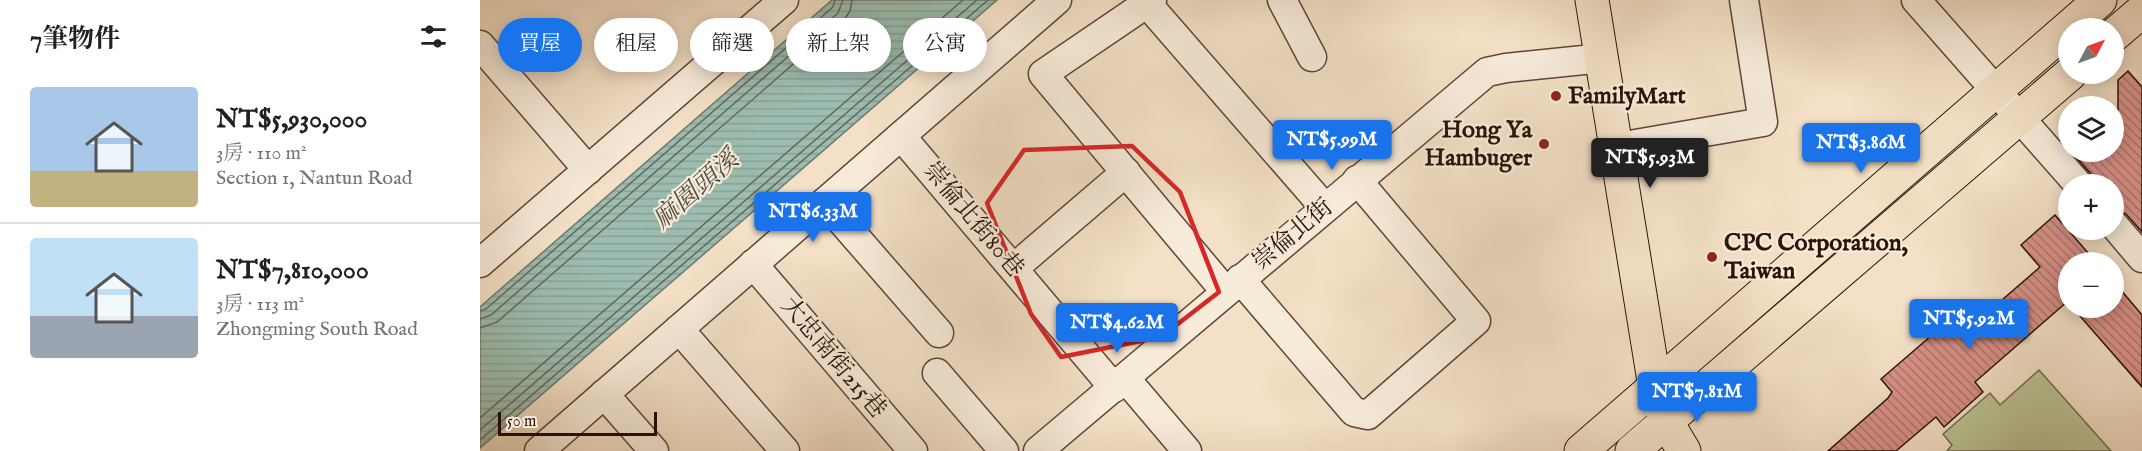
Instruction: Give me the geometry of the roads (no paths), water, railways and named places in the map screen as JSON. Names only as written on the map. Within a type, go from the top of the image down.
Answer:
[{"type":"main road","points":[[1581,451],[2100,0]]},
{"type":"main road","points":[[1593,1],[1655,387],[1666,421],[1684,451]]},
{"type":"main road","points":[[2124,26],[2142,11]]},
{"type":"main road","points":[[1632,451],[2058,84]]},
{"type":"street","points":[[539,451],[1058,0]]},
{"type":"street","points":[[1282,0],[1312,57]]},
{"type":"street","points":[[1618,147],[1763,122],[1744,0]]},
{"type":"street","points":[[1916,0],[2069,174]]},
{"type":"street","points":[[1325,208],[1148,1],[1043,74],[1126,172],[1354,412],[1368,415],[1476,321],[1357,180]]},
{"type":"street","points":[[480,263],[588,170],[766,6]]},
{"type":"street","points":[[480,45],[588,170]]},
{"type":"street","name":"崇倫北街","points":[[1038,451],[1486,72],[1603,58]]},
{"type":"street","name":"崇倫北街80巷","points":[[901,136],[1014,268],[1119,383],[1187,451]]},
{"type":"street","points":[[1014,268],[1126,172]]},
{"type":"street","points":[[825,202],[939,333]]},
{"type":"street","points":[[2124,237],[2142,258]]},
{"type":"street","name":"大忠南街215巷","points":[[753,264],[913,451]]},
{"type":"street","points":[[679,329],[785,451]]},
{"type":"street","points":[[937,373],[1004,451]]},
{"type":"street","points":[[604,394],[654,451]]},
{"type":"water","name":"麻園頭溪","points":[[832,0],[997,0],[976,18],[903,18],[903,72],[914,72],[480,448],[480,307],[749,72],[774,72],[774,51],[786,40],[786,72],[891,72],[891,18],[811,18]]},
{"type":"place","name":"FamilyMart","points":[[1556,96]]},
{"type":"place","name":"Hong Ya Hambuger","points":[[1544,144]]},
{"type":"place","name":"CPC Corporation, Taiwan","points":[[1712,257]]}]
